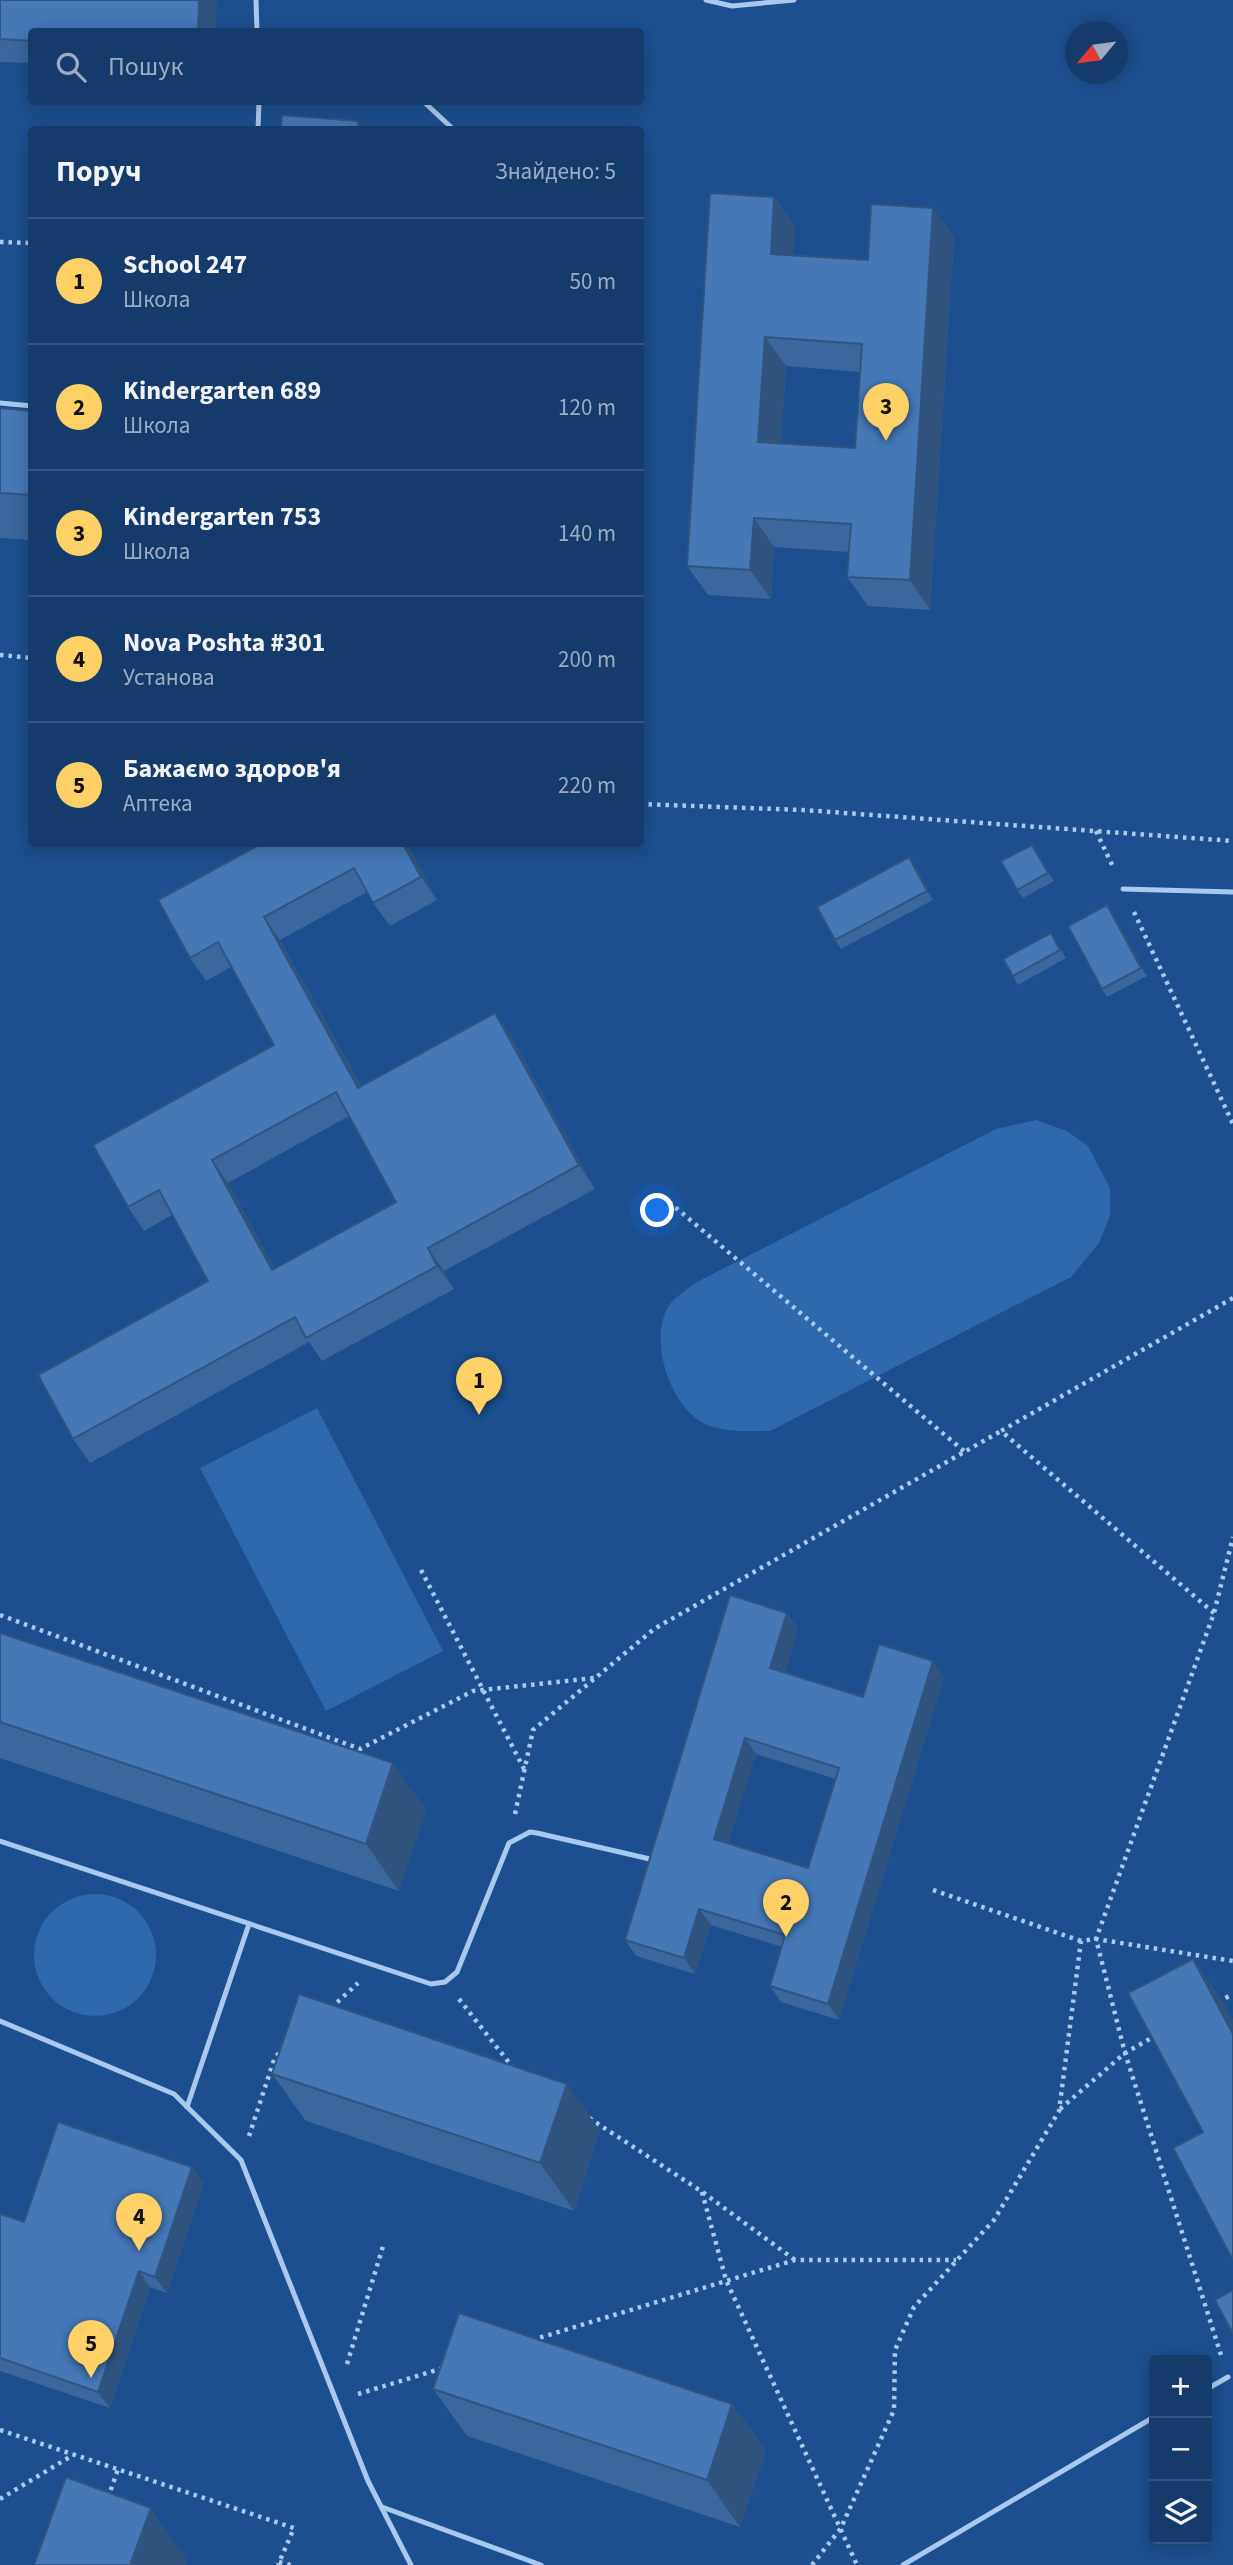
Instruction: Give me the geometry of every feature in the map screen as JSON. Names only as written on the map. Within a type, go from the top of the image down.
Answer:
[{"type":"lane","points":[[256,0],[257,28]]},
{"type":"lane","points":[[706,0],[732,6],[794,0]]},
{"type":"lane","points":[[258,126],[259,105]]},
{"type":"lane","points":[[427,105],[450,126]]},
{"type":"lane","points":[[0,403],[28,406]]},
{"type":"lane","points":[[1123,889],[1233,892]]},
{"type":"lane","points":[[0,1841],[420,1982],[445,1982],[457,1972],[509,1843],[530,1832],[650,1859]]},
{"type":"lane","points":[[187,2106],[249,1924]]},
{"type":"lane","points":[[0,2021],[174,2094],[241,2160],[368,2481],[411,2565]]},
{"type":"lane","points":[[1212,2386],[1228,2377]]},
{"type":"lane","points":[[903,2565],[1152,2418]]},
{"type":"lane","points":[[382,2507],[541,2565]]},
{"type":"path","points":[[0,242],[28,243]]},
{"type":"path","points":[[0,655],[28,657]]},
{"type":"path","points":[[644,804],[803,810],[1233,841]]},
{"type":"path","points":[[1096,831],[1233,1124]]},
{"type":"path","points":[[669,1202],[965,1452]]},
{"type":"path","points":[[509,1843],[533,1730],[654,1629],[1233,1298]]},
{"type":"path","points":[[1001,1431],[1214,1613]]},
{"type":"path","points":[[1228,2377],[1125,2053],[1096,1939],[1214,1613],[1233,1537]]},
{"type":"path","points":[[421,1570],[524,1770]]},
{"type":"path","points":[[0,1615],[360,1749],[473,1690],[595,1678]]},
{"type":"path","points":[[933,1890],[1081,1941],[1096,1939],[1233,1961]]},
{"type":"path","points":[[1059,2111],[1081,1941]]},
{"type":"path","points":[[326,2012],[376,1967]]},
{"type":"path","points":[[445,1982],[513,2068],[524,2075]]},
{"type":"path","points":[[1209,2007],[1233,1994]]},
{"type":"path","points":[[812,2565],[841,2528],[894,2410],[895,2350],[914,2307],[994,2220],[1059,2111],[1125,2053],[1161,2033]]},
{"type":"path","points":[[241,2160],[275,2057],[285,2048]]},
{"type":"path","points":[[580,2111],[701,2191],[795,2260]]},
{"type":"path","points":[[701,2191],[726,2280],[857,2565]]},
{"type":"path","points":[[336,2401],[384,2243]]},
{"type":"path","points":[[531,2340],[795,2260],[957,2260]]},
{"type":"path","points":[[336,2401],[453,2365]]},
{"type":"path","points":[[0,2430],[294,2528],[279,2563],[291,2565]]},
{"type":"path","points":[[0,2499],[74,2454]]},
{"type":"path","points":[[105,2505],[118,2469]]},
{"type":"shaded area","points":[[1036,1120],[1067,1131],[1088,1146],[1110,1188],[1110,1216],[1099,1243],[1071,1277],[770,1431],[737,1431],[713,1427],[693,1416],[682,1404],[666,1373],[661,1339],[662,1323],[667,1309],[680,1295],[695,1283],[996,1129]]},
{"type":"shaded area","points":[[317,1408],[443,1651],[326,1711],[200,1468]]},
{"type":"shaded area","points":[[95,1894],[118,1899],[138,1912],[151,1932],[156,1955],[151,1978],[138,1998],[118,2011],[95,2016],[72,2011],[52,1998],[39,1978],[34,1955],[39,1932],[52,1912],[72,1899]]},
{"type":"building","points":[[0,0],[199,0],[198,28],[28,28],[28,41],[0,39]]},
{"type":"building","points":[[282,115],[358,121],[358,126],[281,126]]},
{"type":"building","points":[[710,193],[774,197],[771,254],[868,260],[871,204],[933,208],[910,580],[847,577],[851,524],[754,518],[750,570],[687,566]],"holes":[[[765,337],[862,344],[855,448],[758,442]]]},
{"type":"building","points":[[0,408],[28,411],[28,495],[0,493]]},
{"type":"building","points":[[1032,845],[1048,873],[1017,890],[1001,861]]},
{"type":"building","points":[[255,847],[405,847],[421,877],[373,903],[354,868],[264,917],[358,1088],[495,1013],[579,1165],[428,1248],[437,1266],[306,1338],[295,1317],[73,1439],[38,1375],[208,1281],[159,1190],[128,1207],[93,1145],[274,1045],[218,942],[190,958],[158,900]],"holes":[[[336,1092],[396,1202],[272,1270],[212,1160]]]},
{"type":"building","points":[[909,857],[927,891],[835,940],[817,907]]},
{"type":"building","points":[[1107,905],[1141,968],[1102,989],[1068,926]]},
{"type":"building","points":[[1051,933],[1060,950],[1013,976],[1003,959]]},
{"type":"building","points":[[730,1595],[787,1613],[770,1668],[863,1697],[879,1644],[933,1661],[828,2004],[770,1986],[785,1935],[699,1909],[684,1958],[625,1940]],"holes":[[[745,1738],[839,1768],[808,1868],[714,1839]]]},
{"type":"building","points":[[0,1633],[393,1763],[366,1844],[0,1722]]},
{"type":"building","points":[[1193,1959],[1233,2034],[1233,2260],[1173,2148],[1203,2132],[1128,1993]]},
{"type":"building","points":[[299,1994],[567,2084],[540,2163],[272,2074]]},
{"type":"building","points":[[58,2122],[192,2167],[155,2277],[139,2271],[98,2392],[0,2358],[0,2214],[24,2222]]},
{"type":"building","points":[[1233,2290],[1233,2334],[1215,2300]]},
{"type":"building","points":[[459,2313],[732,2404],[707,2480],[433,2389]]},
{"type":"building","points":[[66,2477],[151,2508],[130,2565],[34,2565]]},
{"type":"place","name":"Kindergarten 753","points":[[886,441]]},
{"type":"place","name":"School 247","points":[[479,1415]]},
{"type":"place","name":"Kindergarten 689","points":[[786,1937]]},
{"type":"place","name":"Nova Poshta #301","points":[[139,2251]]},
{"type":"place","name":"Бажаємо здоров'я","points":[[91,2378]]}]
